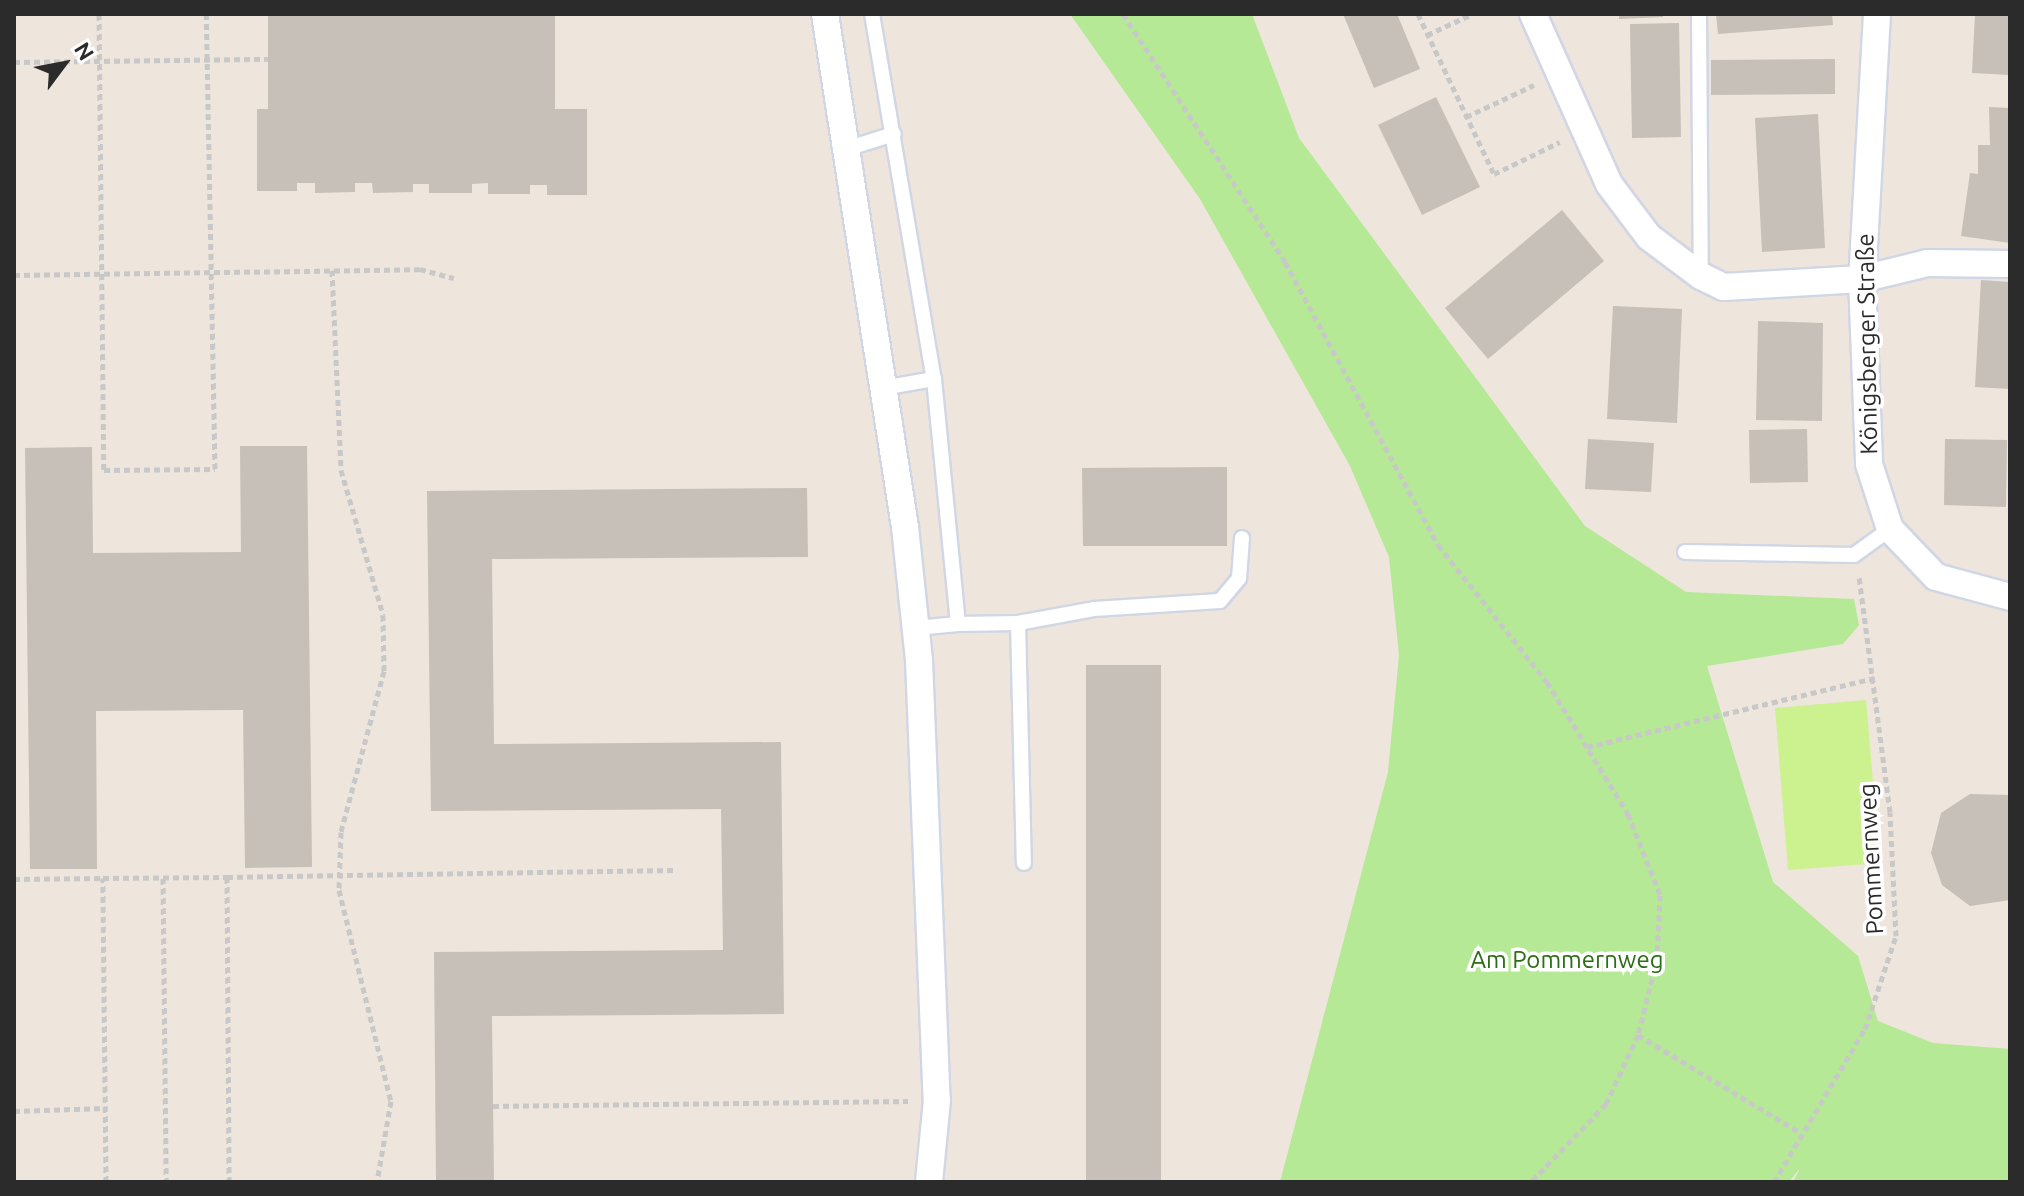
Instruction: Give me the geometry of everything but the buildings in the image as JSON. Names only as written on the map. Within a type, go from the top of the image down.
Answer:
[{"type":"street","points":[[825,14],[883,388],[916,628],[931,847],[937,1100],[929,1182]]},
{"type":"street","points":[[1533,14],[1609,184],[1649,237],[1701,276],[1724,287],[1862,279],[1927,263],[2010,264]]},
{"type":"street","name":"Königsberger Straße","points":[[1877,14],[1862,279],[1869,464],[1890,529],[1936,577],[2010,597]]},
{"type":"lane","points":[[872,14],[934,379],[958,624]]},
{"type":"lane","points":[[1699,14],[1701,276]]},
{"type":"lane","points":[[846,149],[894,134]]},
{"type":"lane","points":[[883,388],[934,379]]},
{"type":"lane","points":[[1685,552],[1854,555],[1890,529]]},
{"type":"lane","points":[[916,628],[1018,623],[1094,609],[1220,601],[1239,578],[1242,538]]},
{"type":"lane","points":[[1018,623],[1024,863]]},
{"type":"path","points":[[99,14],[104,470],[215,469],[206,14]]},
{"type":"path","points":[[1123,14],[1285,262],[1438,545],[1547,682],[1628,814],[1660,895],[1657,959],[1638,1035],[1606,1104],[1531,1182]]},
{"type":"path","points":[[1418,14],[1494,174],[1585,130]]},
{"type":"path","points":[[1427,35],[1472,14]]},
{"type":"path","points":[[14,62],[268,59]]},
{"type":"path","points":[[1466,117],[1560,74]]},
{"type":"path","points":[[14,275],[420,269],[454,278]]},
{"type":"path","points":[[332,270],[341,470],[383,615],[384,671],[341,832],[340,875],[391,1101],[377,1182]]},
{"type":"path","name":"Pommernweg","points":[[1774,1182],[1865,1029],[1896,936],[1875,678],[1854,555]]},
{"type":"path","points":[[1587,747],[1875,678]]},
{"type":"path","points":[[14,879],[674,870]]},
{"type":"path","points":[[227,877],[229,1182]]},
{"type":"path","points":[[103,878],[106,1182]]},
{"type":"path","points":[[163,878],[166,1182]]},
{"type":"path","points":[[1638,1035],[1801,1133]]},
{"type":"path","points":[[493,1106],[937,1100]]},
{"type":"path","points":[[14,1111],[105,1108]]},
{"type":"green space","name":"Am Pommernweg","points":[[1070,14],[1252,14],[1299,138],[1585,526],[1686,592],[1854,599],[1859,625],[1843,644],[1707,666],[1773,882],[1858,956],[1878,1021],[1933,1043],[2010,1049],[2010,1182],[1793,1182],[1800,1168],[1789,1182],[1280,1182],[1388,772],[1399,655],[1389,557],[1350,466],[1200,199]]},
{"type":"green space","points":[[1866,700],[1880,863],[1788,870],[1775,708]]}]
